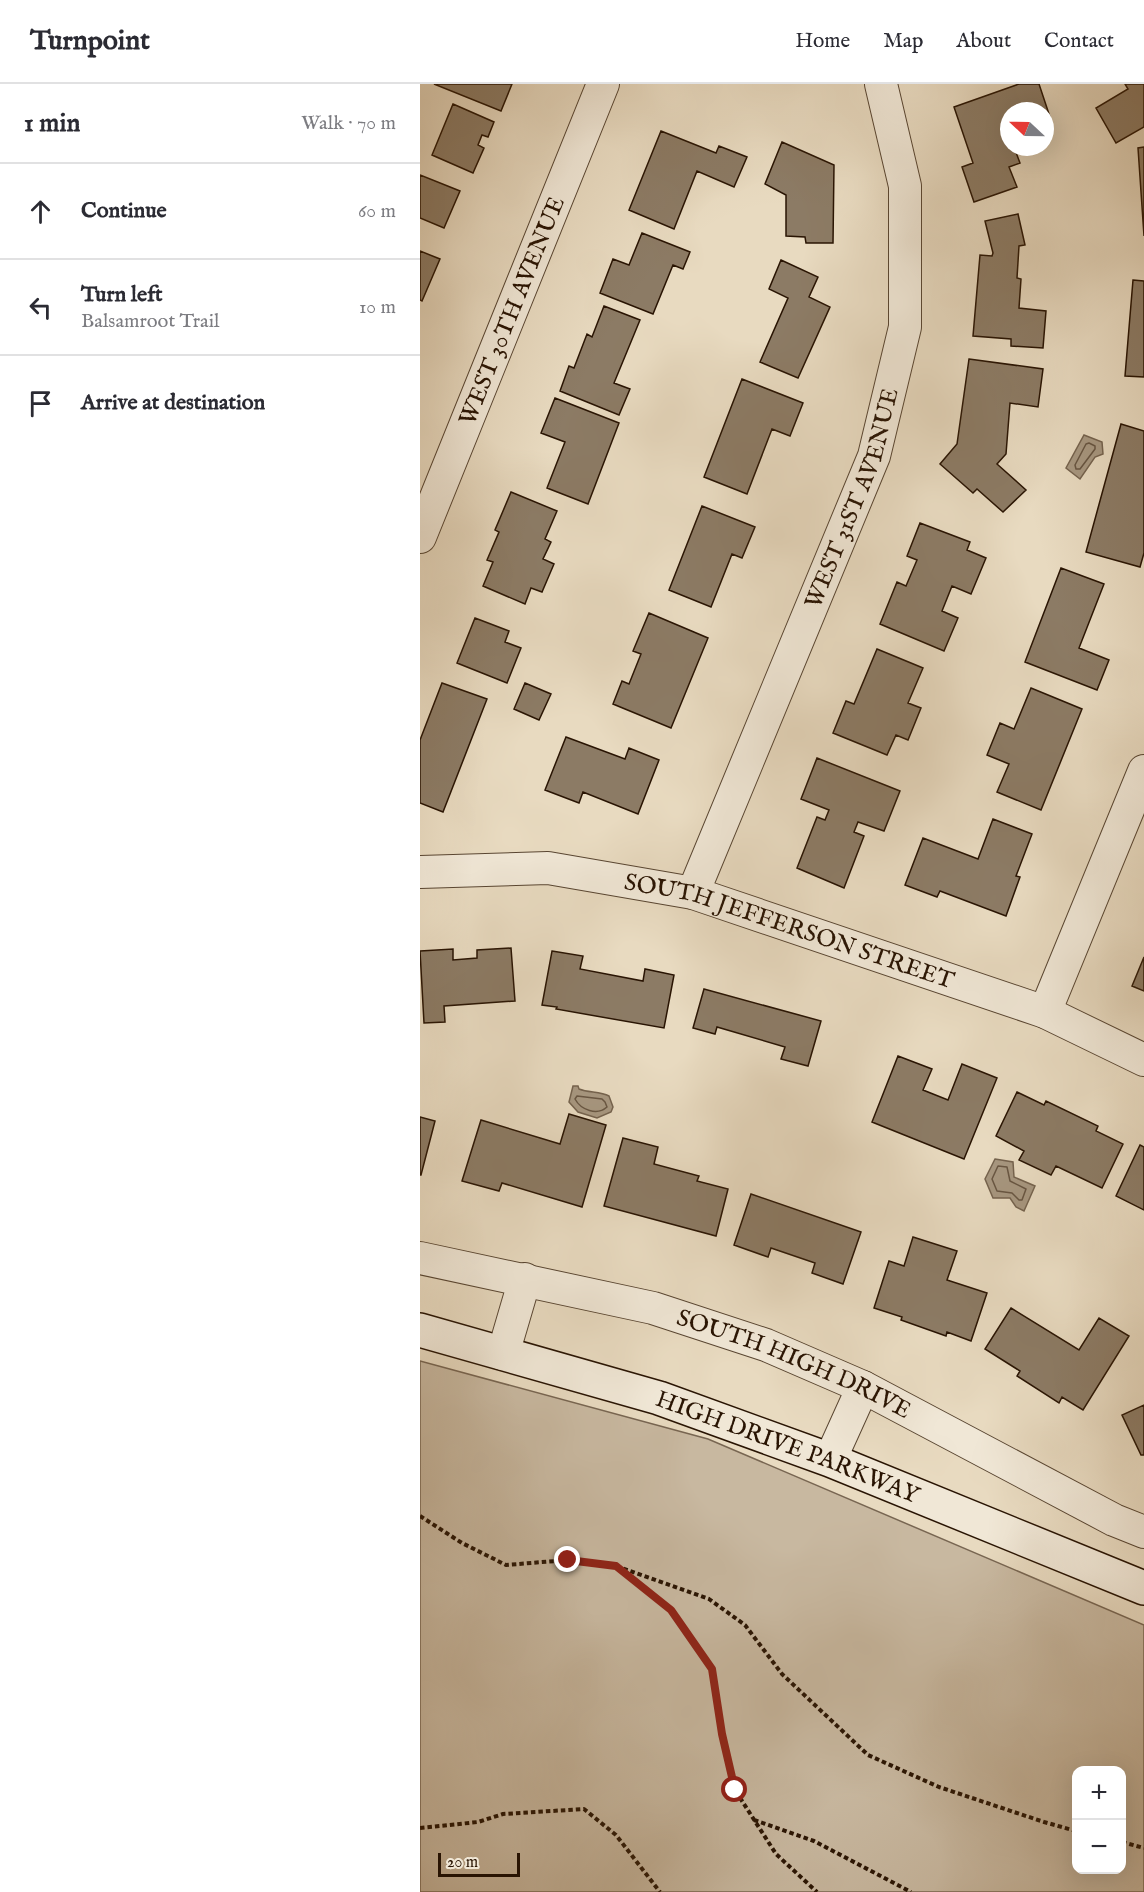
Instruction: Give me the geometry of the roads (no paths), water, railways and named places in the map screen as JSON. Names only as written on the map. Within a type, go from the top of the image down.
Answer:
[{"type":"main road","name":"HIGH DRIVE PARKWAY","points":[[420,1330],[659,1398],[830,1460],[1144,1588]]},
{"type":"street","name":"WEST 30TH AVENUE","points":[[420,537],[603,84]]},
{"type":"street","name":"WEST 31ST AVENUE","points":[[693,893],[874,456],[902,339],[905,186],[880,84]]},
{"type":"street","points":[[1045,1012],[1144,771]]},
{"type":"street","name":"SOUTH JEFFERSON STREET","points":[[420,872],[548,868],[693,893],[1045,1012],[1144,1060]]},
{"type":"street","name":"SOUTH HIGH DRIVE","points":[[420,1258],[664,1311],[766,1345],[863,1387],[1114,1520],[1144,1532]]},
{"type":"street","points":[[503,1354],[525,1279]]},
{"type":"street","points":[[830,1460],[863,1387]]},
{"type":"water","points":[[1084,435],[1102,442],[1103,454],[1095,457],[1080,479],[1066,468]]},
{"type":"water","points":[[573,1086],[609,1096],[613,1107],[611,1112],[597,1118],[578,1112],[569,1102]]},
{"type":"water","points":[[995,1159],[1013,1162],[1014,1177],[1035,1186],[1024,1211],[1016,1207],[1010,1198],[993,1198],[985,1179]]}]
